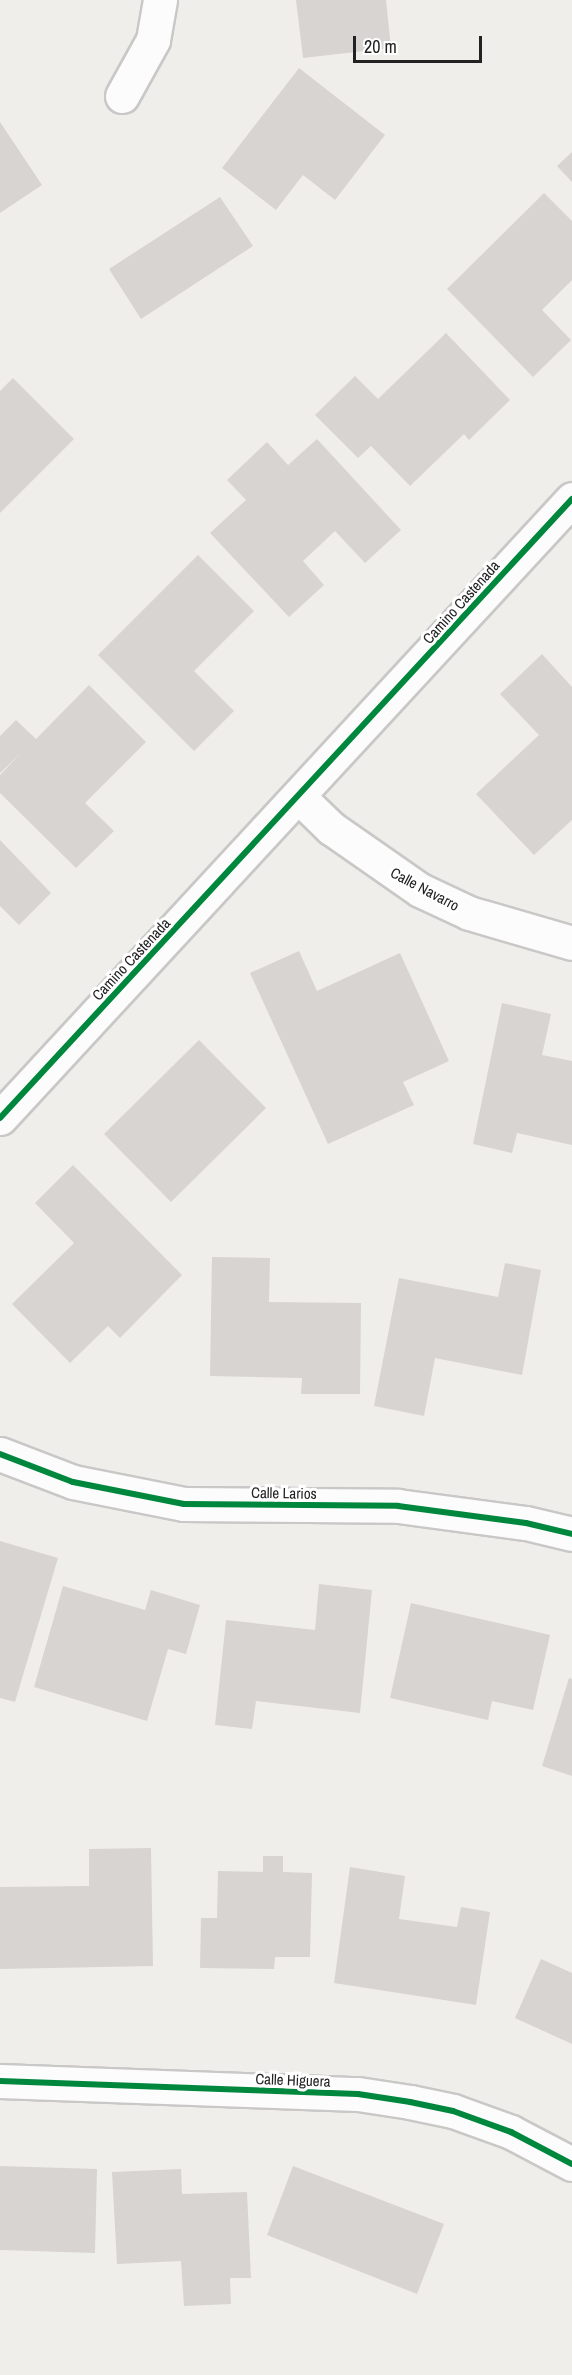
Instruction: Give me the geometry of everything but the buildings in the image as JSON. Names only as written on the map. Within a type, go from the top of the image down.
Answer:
[{"type":"street","points":[[122,96],[153,40],[160,0]]},
{"type":"street","name":"Camino Castenada","points":[[0,1118],[299,798],[572,499]]},
{"type":"street","name":"Calle Navarro","points":[[299,798],[341,835],[420,890],[469,913],[572,943]]},
{"type":"street","name":"Calle Larios","points":[[0,1454],[73,1482],[184,1504],[398,1506],[526,1523],[572,1534]]},
{"type":"street","name":"Calle Higuera","points":[[0,2081],[357,2094],[453,2111],[511,2132],[572,2164]]},
{"type":"cycle path","points":[[0,1118],[572,499]]},
{"type":"cycle path","points":[[0,1454],[73,1482],[184,1504],[398,1506],[526,1523],[572,1534]]},
{"type":"cycle path","points":[[0,2081],[358,2094],[453,2111],[511,2132],[572,2164]]}]
